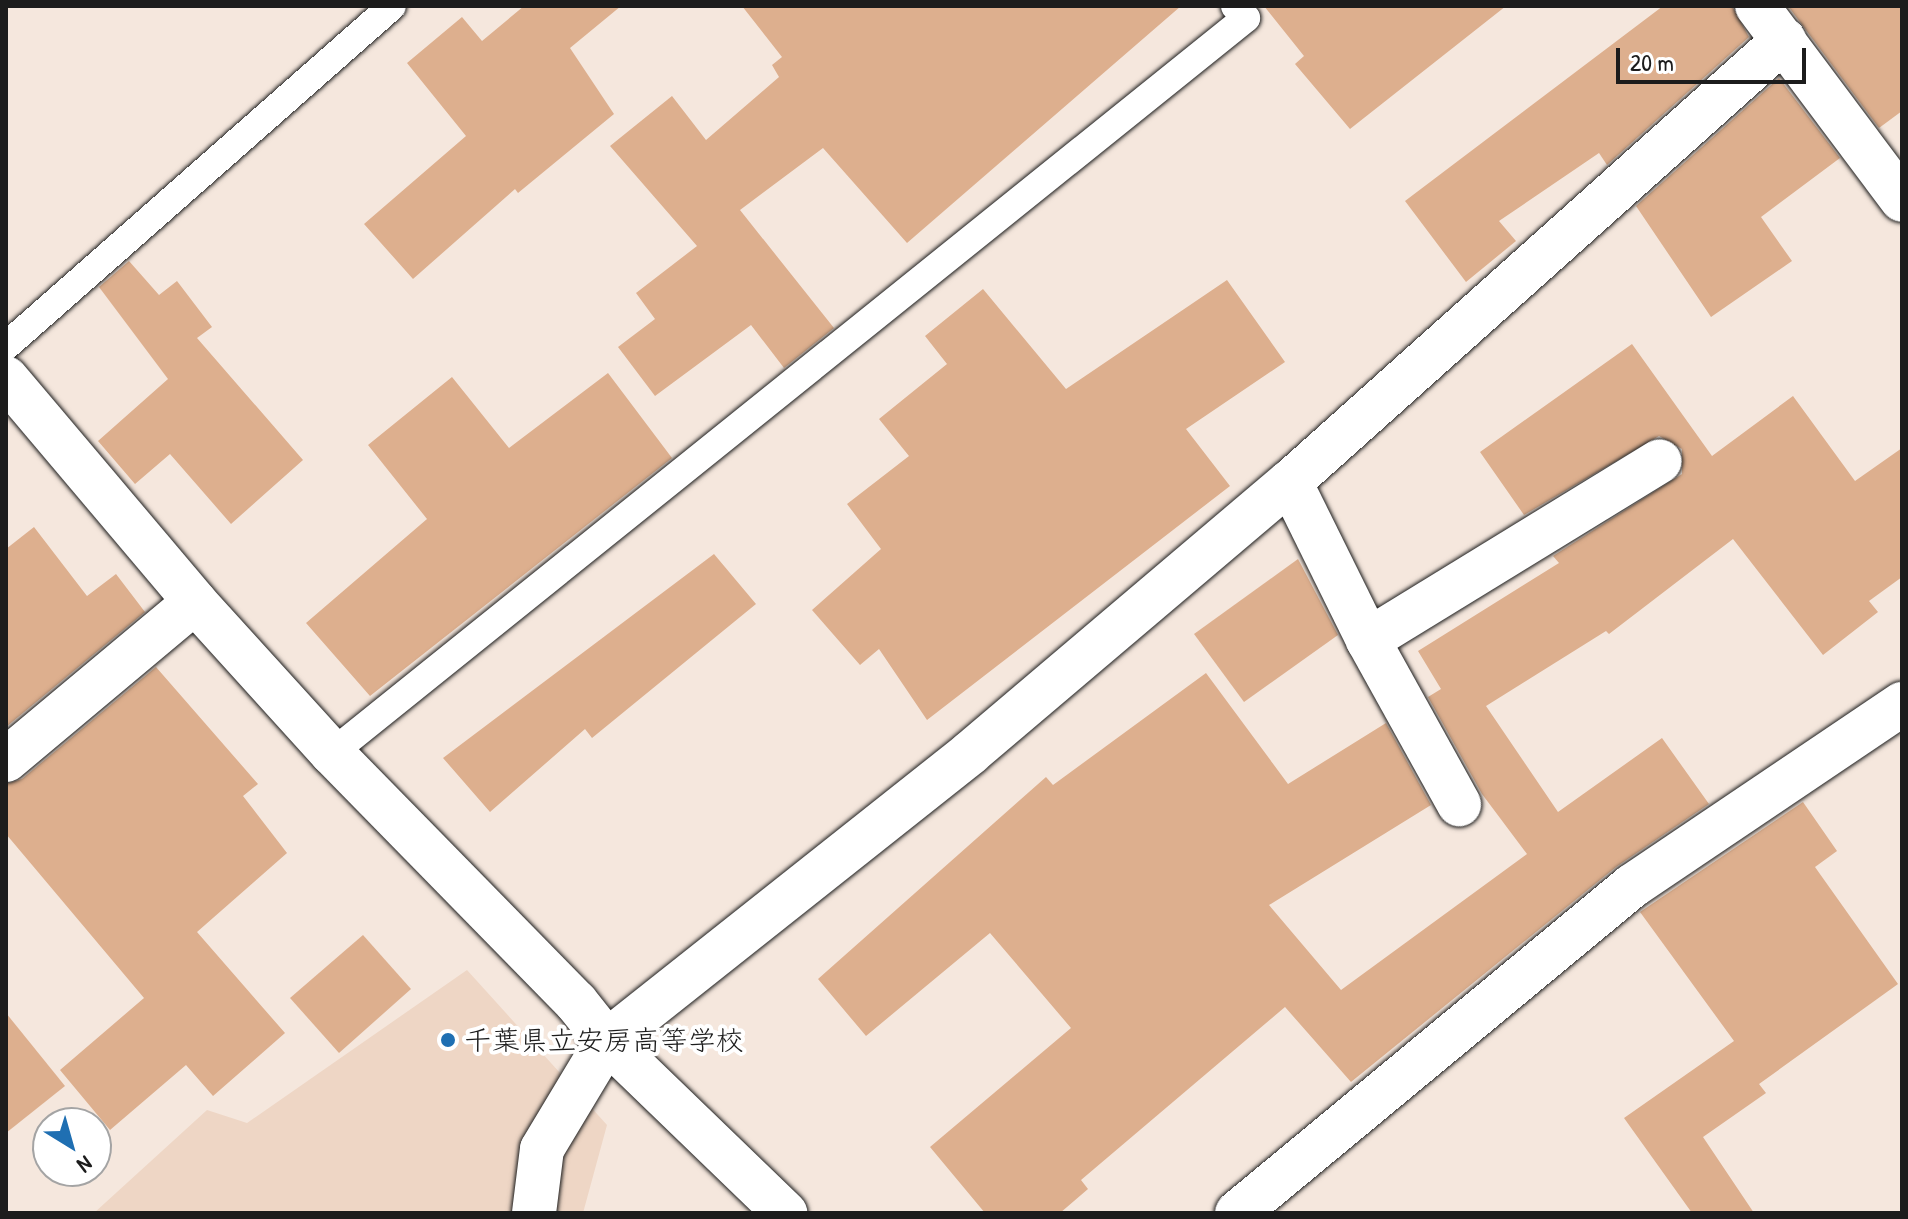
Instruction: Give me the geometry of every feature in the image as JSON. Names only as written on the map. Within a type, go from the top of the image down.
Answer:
[{"type":"street","points":[[1757,6],[1902,200]]},
{"type":"street","points":[[534,1213],[542,1149],[607,1041],[970,753],[1290,482],[1784,40]]},
{"type":"street","points":[[6,378],[195,602],[332,753],[607,1041],[785,1213]]},
{"type":"street","points":[[1368,640],[1660,461]]},
{"type":"street","points":[[1290,482],[1368,640],[1459,804]]},
{"type":"street","points":[[6,760],[195,602]]},
{"type":"street","points":[[1237,1213],[1632,886],[1902,704]]},
{"type":"lane","points":[[6,346],[392,6]]},
{"type":"lane","points":[[332,753],[1246,18],[1235,6]]},
{"type":"shaded area","name":"千葉県立安房高等学校","points":[[467,970],[607,1125],[583,1213],[94,1213],[207,1110],[247,1123]]},
{"type":"building","points":[[524,6],[621,6],[570,48],[614,114],[518,193],[515,189],[413,279],[364,224],[466,136],[407,63],[462,17],[482,41]]},
{"type":"building","points":[[742,6],[1181,6],[907,243],[823,148],[740,210],[834,328],[784,368],[751,325],[655,396],[618,347],[655,319],[636,293],[697,246],[610,146],[672,96],[706,140],[779,77],[772,65],[782,57]]},
{"type":"building","points":[[1264,6],[1506,6],[1350,129],[1295,64],[1304,56]]},
{"type":"building","points":[[1663,6],[1732,6],[1749,37],[1607,165],[1599,153],[1499,221],[1516,241],[1466,282],[1405,201]]},
{"type":"building","points":[[1788,6],[1902,6],[1902,111],[1879,128]]},
{"type":"building","points":[[1779,78],[1840,158],[1761,217],[1792,261],[1711,317],[1636,206]]},
{"type":"building","points":[[129,261],[159,295],[177,281],[212,327],[197,338],[303,460],[231,524],[170,454],[135,484],[98,441],[168,379],[99,287]]},
{"type":"building","points":[[1227,280],[1285,362],[1186,429],[1230,486],[927,720],[879,649],[860,665],[812,610],[881,549],[847,504],[909,456],[879,419],[947,364],[925,336],[983,289],[1066,389]]},
{"type":"building","points":[[1632,344],[1712,456],[1793,396],[1855,481],[1902,448],[1902,577],[1869,601],[1878,612],[1823,655],[1733,539],[1609,634],[1606,631],[1486,706],[1558,812],[1662,738],[1709,804],[1616,867],[1351,1082],[1285,1007],[1081,1180],[1088,1189],[1060,1213],[985,1213],[930,1147],[1071,1028],[990,933],[866,1036],[818,979],[1046,777],[1053,785],[1206,673],[1288,784],[1386,723],[1431,805],[1269,905],[1341,990],[1527,854],[1482,794],[1428,697],[1441,689],[1418,651],[1559,563],[1553,556],[1682,474],[1682,449],[1659,436],[1524,515],[1480,452]]},
{"type":"building","points":[[608,373],[672,458],[370,696],[306,623],[427,519],[368,445],[452,377],[509,448]]},
{"type":"building","points":[[34,527],[87,596],[116,574],[145,612],[6,727],[6,549]]},
{"type":"building","points":[[714,554],[756,604],[592,738],[585,729],[490,812],[443,758]]},
{"type":"building","points":[[1298,559],[1338,635],[1244,702],[1194,634]]},
{"type":"building","points":[[156,667],[258,784],[243,796],[287,853],[197,932],[285,1033],[213,1096],[186,1065],[112,1128],[112,1107],[91,1107],[60,1070],[144,998],[6,834],[6,784],[22,779]]},
{"type":"building","points":[[1803,802],[1837,851],[1815,867],[1898,984],[1759,1084],[1766,1093],[1703,1137],[1754,1213],[1692,1213],[1624,1118],[1734,1041],[1640,912]]},
{"type":"building","points":[[363,935],[411,989],[339,1053],[290,998]]},
{"type":"building","points":[[6,1013],[65,1086],[39,1107],[32,1107],[32,1112],[6,1133]]},
{"type":"place","name":"千葉県立安房高等学校","points":[[448,1040]]}]
